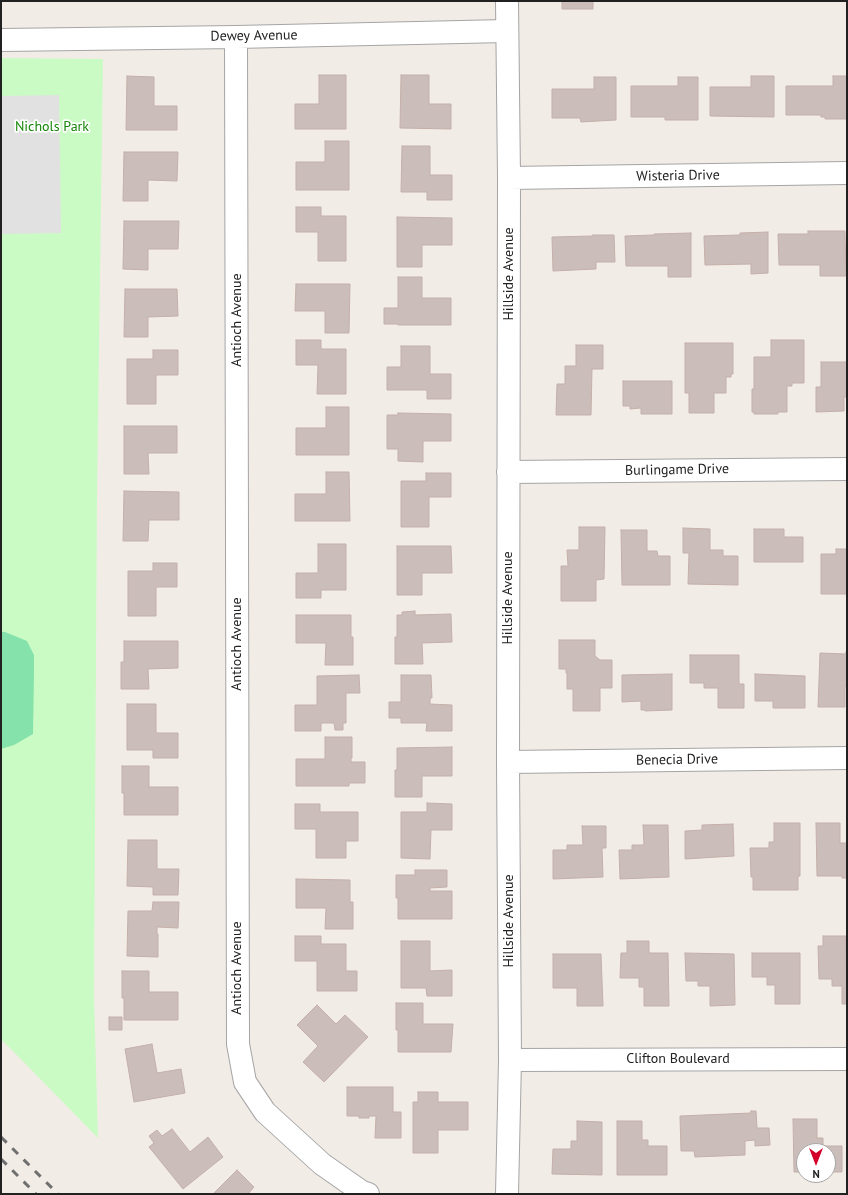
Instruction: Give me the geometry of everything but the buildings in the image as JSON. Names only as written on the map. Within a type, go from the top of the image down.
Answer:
[{"type":"street","name":"Hillside Avenue","points":[[506,1],[509,178],[508,762],[510,1060],[507,1194]]},
{"type":"street","name":"Dewey Avenue","points":[[1,40],[506,31]]},
{"type":"street","name":"Antioch Avenue","points":[[236,37],[238,1044],[245,1082],[265,1112],[322,1164],[362,1192],[368,1194]]},
{"type":"street","name":"Wisteria Drive","points":[[509,178],[847,173]]},
{"type":"street","name":"Burlingame Drive","points":[[508,472],[847,469]]},
{"type":"street","name":"Benecia Drive","points":[[508,762],[847,758]]},
{"type":"street","name":"Clifton Boulevard","points":[[510,1060],[847,1059]]},
{"type":"green space","name":"Nichols Park","points":[[1,58],[103,59],[97,496],[94,996],[98,1138],[1,1039]]},
{"type":"green space","points":[[1,632],[5,632],[27,641],[34,655],[34,673],[33,734],[14,745],[1,749]]},
{"type":"shaded area","points":[[59,95],[61,233],[1,234],[1,96]]},
{"type":"railway","points":[[1,1137],[58,1194]]},
{"type":"railway","points":[[1,1159],[36,1194]]}]
